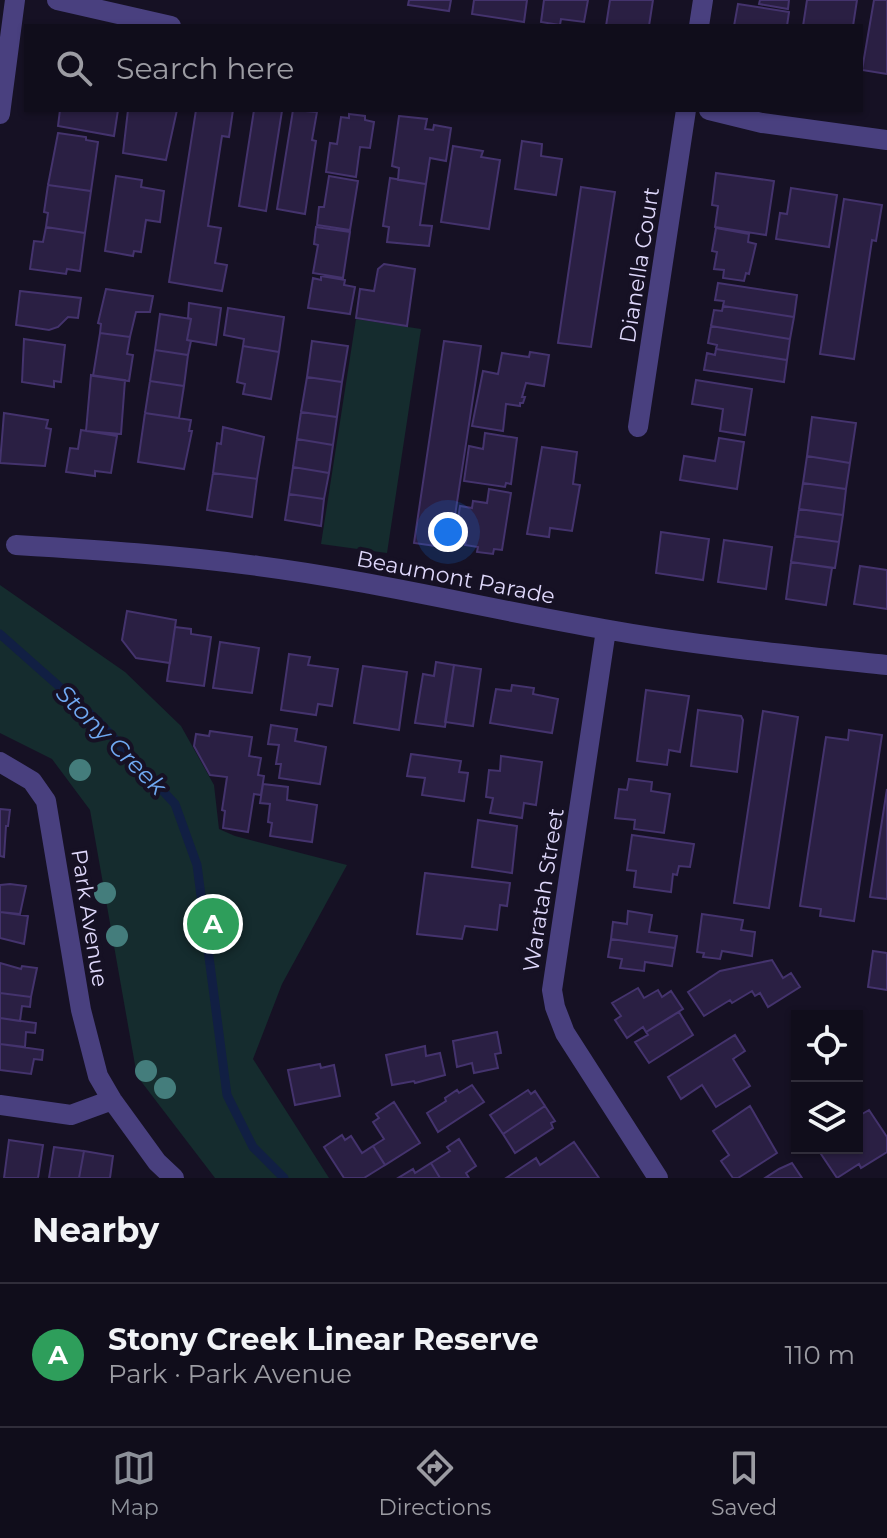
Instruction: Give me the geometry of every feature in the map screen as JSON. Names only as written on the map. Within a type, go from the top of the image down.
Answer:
[{"type":"street","points":[[0,114],[15,0]]},
{"type":"street","points":[[57,0],[162,24]]},
{"type":"street","points":[[699,24],[703,0]]},
{"type":"street","name":"Dianella Court","points":[[638,427],[686,112]]},
{"type":"street","points":[[717,112],[762,123],[887,140]]},
{"type":"street","name":"Beaumont Parade","points":[[16,545],[159,554],[258,566],[392,587],[606,630],[738,650],[887,665]]},
{"type":"street","name":"Waratah Street","points":[[606,630],[552,990],[565,1033],[658,1178]]},
{"type":"street","name":"Park Avenue","points":[[0,762],[32,781],[46,801],[83,1022],[98,1076],[157,1162],[174,1178]]},
{"type":"street","points":[[0,1105],[71,1115],[112,1100]]},
{"type":"green space","points":[[356,319],[421,329],[387,553],[321,544]]},
{"type":"green space","points":[[0,585],[125,672],[181,726],[214,785],[219,829],[235,836],[347,865],[282,984],[253,1059],[329,1178],[215,1178],[137,1076],[90,810],[52,759],[0,733]]},
{"type":"building","points":[[409,0],[451,0],[449,11],[408,5]]},
{"type":"building","points":[[474,0],[527,0],[524,22],[472,14]]},
{"type":"building","points":[[544,0],[588,0],[584,22],[561,19],[560,24],[541,22]]},
{"type":"building","points":[[610,0],[653,0],[649,24],[606,24]]},
{"type":"building","points":[[760,0],[789,0],[788,9],[759,4]]},
{"type":"building","points":[[807,0],[857,0],[853,24],[803,24]]},
{"type":"building","points":[[874,0],[887,0],[887,74],[863,70]]},
{"type":"building","points":[[738,4],[789,12],[787,24],[734,24]]},
{"type":"building","points":[[60,112],[118,112],[114,136],[58,126]]},
{"type":"building","points":[[128,112],[177,112],[166,160],[123,153]]},
{"type":"building","points":[[196,112],[233,112],[229,137],[222,136],[208,226],[221,228],[215,263],[227,265],[222,291],[169,282]]},
{"type":"building","points":[[254,112],[282,112],[266,211],[239,206]]},
{"type":"building","points":[[293,112],[317,112],[305,214],[277,209]]},
{"type":"building","points":[[349,114],[365,116],[365,120],[374,122],[370,148],[360,147],[356,177],[326,172],[330,143],[337,144],[341,117],[349,118]]},
{"type":"building","points":[[399,116],[427,119],[425,129],[433,130],[434,125],[451,128],[446,161],[430,158],[426,184],[398,180],[399,168],[392,166]]},
{"type":"building","points":[[58,133],[98,142],[91,191],[48,185]]},
{"type":"building","points":[[522,141],[542,144],[541,156],[562,159],[556,195],[515,189]]},
{"type":"building","points":[[453,146],[483,151],[481,157],[500,160],[489,229],[441,222]]},
{"type":"building","points":[[716,173],[774,181],[766,235],[715,227],[718,206],[712,205]]},
{"type":"building","points":[[116,176],[142,180],[141,187],[164,191],[160,222],[146,220],[141,252],[134,251],[133,256],[105,251]]},
{"type":"building","points":[[329,176],[358,181],[350,230],[317,225],[319,207],[324,207]]},
{"type":"building","points":[[390,178],[426,184],[420,225],[432,226],[429,246],[387,242],[389,227],[383,226]]},
{"type":"building","points":[[48,185],[91,191],[85,233],[46,227],[48,213],[44,212]]},
{"type":"building","points":[[581,187],[615,192],[591,347],[558,343]]},
{"type":"building","points":[[791,188],[837,195],[829,247],[776,239],[780,213],[787,214]]},
{"type":"building","points":[[844,199],[882,205],[876,241],[872,240],[854,359],[820,354]]},
{"type":"building","points":[[46,227],[85,233],[80,271],[67,269],[66,274],[30,269],[34,241],[43,242]]},
{"type":"building","points":[[316,227],[350,232],[343,278],[313,273],[318,245],[314,244]]},
{"type":"building","points":[[716,228],[749,234],[748,242],[756,244],[749,274],[746,273],[744,281],[723,278],[724,270],[714,269],[717,252],[712,251]]},
{"type":"building","points":[[384,264],[415,269],[407,326],[356,318],[360,289],[374,291],[378,269]]},
{"type":"building","points":[[321,276],[345,280],[344,285],[355,287],[350,314],[308,308],[313,278],[321,280]]},
{"type":"building","points":[[718,283],[797,295],[794,317],[723,306],[724,301],[715,300]]},
{"type":"building","points":[[106,289],[153,296],[150,312],[136,312],[130,337],[100,333],[101,324],[98,323]]},
{"type":"building","points":[[20,291],[81,298],[78,318],[68,317],[58,327],[49,330],[16,325]]},
{"type":"building","points":[[189,303],[221,308],[216,345],[187,340],[191,319],[188,318]]},
{"type":"building","points":[[723,306],[794,317],[790,339],[711,326],[714,310],[722,311]]},
{"type":"building","points":[[228,308],[284,317],[279,352],[243,346],[244,339],[224,335]]},
{"type":"building","points":[[160,314],[191,319],[188,355],[155,350]]},
{"type":"building","points":[[711,326],[790,339],[787,360],[716,349],[717,345],[708,343]]},
{"type":"building","points":[[100,333],[130,337],[127,354],[133,355],[129,381],[93,376]]},
{"type":"building","points":[[24,339],[65,345],[61,382],[54,381],[54,387],[22,382]]},
{"type":"building","points":[[312,341],[348,346],[342,382],[307,377]]},
{"type":"building","points":[[444,341],[481,346],[450,548],[414,543]]},
{"type":"building","points":[[243,346],[279,352],[271,399],[243,394],[245,384],[237,382]]},
{"type":"building","points":[[716,349],[787,360],[784,382],[704,370],[707,353],[715,355]]},
{"type":"building","points":[[155,350],[188,355],[184,386],[150,381]]},
{"type":"building","points":[[530,352],[549,355],[544,386],[526,383],[523,403],[520,406],[506,404],[503,431],[472,426],[483,371],[498,374],[502,353],[529,357]]},
{"type":"building","points":[[91,375],[125,380],[121,434],[86,431]]},
{"type":"building","points":[[307,377],[342,382],[337,417],[301,412]]},
{"type":"building","points":[[696,380],[752,389],[745,435],[720,431],[723,409],[692,404]]},
{"type":"building","points":[[150,381],[184,386],[179,418],[145,413]]},
{"type":"building","points":[[301,412],[337,417],[333,445],[297,439]]},
{"type":"building","points":[[4,413],[48,420],[46,428],[51,429],[45,466],[0,463]]},
{"type":"building","points":[[145,413],[191,420],[189,431],[192,431],[184,469],[138,462]]},
{"type":"building","points":[[812,417],[856,423],[850,463],[807,456]]},
{"type":"building","points":[[223,427],[264,437],[257,479],[213,473],[217,443],[221,444]]},
{"type":"building","points":[[81,430],[117,436],[111,473],[95,471],[95,476],[66,472],[70,448],[78,449]]},
{"type":"building","points":[[485,433],[517,438],[511,484],[506,483],[505,487],[464,481],[469,446],[483,449]]},
{"type":"building","points":[[719,438],[744,442],[737,489],[680,480],[684,456],[715,461]]},
{"type":"building","points":[[297,439],[333,445],[329,473],[293,467]]},
{"type":"building","points":[[542,447],[577,452],[573,484],[580,485],[572,531],[550,528],[549,537],[527,534]]},
{"type":"building","points":[[807,456],[850,463],[846,489],[803,483]]},
{"type":"building","points":[[293,467],[329,473],[324,499],[289,494]]},
{"type":"building","points":[[213,473],[257,479],[252,517],[207,510]]},
{"type":"building","points":[[803,483],[846,489],[843,515],[799,509]]},
{"type":"building","points":[[489,489],[511,493],[502,550],[494,549],[493,554],[477,552],[478,547],[455,539],[460,506],[472,508],[473,501],[487,503]]},
{"type":"building","points":[[289,494],[324,499],[321,526],[285,520]]},
{"type":"building","points":[[799,509],[843,515],[839,542],[795,536]]},
{"type":"building","points":[[661,532],[709,539],[703,580],[656,573]]},
{"type":"building","points":[[795,536],[839,542],[835,568],[791,562]]},
{"type":"building","points":[[724,540],[772,547],[766,589],[718,582]]},
{"type":"building","points":[[791,562],[832,568],[826,605],[786,599]]},
{"type":"building","points":[[860,566],[887,570],[887,609],[854,604]]},
{"type":"building","points":[[127,611],[176,620],[170,663],[136,658],[122,640]]},
{"type":"building","points":[[175,627],[191,629],[191,634],[211,637],[204,686],[167,681]]},
{"type":"building","points":[[220,642],[259,648],[252,693],[213,688]]},
{"type":"building","points":[[289,654],[310,657],[308,665],[338,669],[332,706],[318,704],[316,715],[281,710]]},
{"type":"building","points":[[436,662],[454,665],[445,727],[415,723],[423,674],[434,676]]},
{"type":"building","points":[[454,665],[481,669],[473,726],[445,722]]},
{"type":"building","points":[[363,666],[407,672],[399,730],[354,723]]},
{"type":"building","points":[[512,685],[534,688],[533,694],[558,699],[552,733],[490,723],[496,689],[511,691]]},
{"type":"building","points":[[646,690],[689,696],[680,752],[669,750],[667,765],[637,761]]},
{"type":"building","points":[[698,710],[741,716],[737,772],[691,766]]},
{"type":"building","points":[[763,711],[798,717],[769,908],[734,903]]},
{"type":"building","points":[[271,725],[297,729],[295,741],[326,747],[320,784],[279,778],[281,764],[276,764],[279,745],[268,744]]},
{"type":"building","points":[[849,730],[882,735],[854,921],[820,916],[821,909],[800,906],[826,737],[848,740]]},
{"type":"building","points":[[210,731],[252,737],[249,756],[261,758],[258,775],[264,776],[261,795],[254,794],[248,832],[223,828],[225,811],[222,810],[227,777],[210,775],[194,746],[196,734],[209,736]]},
{"type":"building","points":[[411,754],[461,761],[459,772],[468,773],[464,801],[422,795],[425,778],[407,776]]},
{"type":"building","points":[[501,756],[542,762],[536,805],[524,803],[522,818],[490,813],[493,798],[486,797],[489,770],[500,771]]},
{"type":"building","points":[[629,779],[652,782],[651,791],[670,794],[664,833],[634,829],[635,820],[615,818],[619,789],[627,790]]},
{"type":"building","points":[[263,784],[288,787],[287,800],[317,805],[312,842],[270,836],[270,804],[260,803]]},
{"type":"building","points":[[887,789],[887,899],[870,897]]},
{"type":"building","points":[[0,809],[10,810],[4,857],[0,856]]},
{"type":"building","points":[[478,820],[517,826],[512,873],[472,867]]},
{"type":"building","points":[[632,835],[694,844],[690,867],[679,866],[677,875],[673,874],[671,892],[634,887],[636,871],[627,870]]},
{"type":"building","points":[[425,873],[510,883],[507,906],[500,905],[497,930],[465,926],[462,939],[417,934]]},
{"type":"building","points":[[0,885],[26,886],[20,914],[0,912]]},
{"type":"building","points":[[628,911],[652,915],[649,932],[677,936],[675,948],[611,939],[613,922],[627,924]]},
{"type":"building","points":[[0,912],[28,916],[24,944],[0,938]]},
{"type":"building","points":[[702,914],[743,920],[741,930],[755,932],[752,956],[722,951],[720,959],[703,957],[704,953],[697,952]]},
{"type":"building","points":[[611,939],[675,948],[672,966],[645,962],[644,971],[620,968],[622,959],[608,957]]},
{"type":"building","points":[[873,951],[887,953],[887,990],[868,987]]},
{"type":"building","points":[[772,960],[783,978],[791,973],[800,987],[768,1007],[760,993],[755,996],[752,991],[704,1016],[688,992],[720,971]]},
{"type":"building","points":[[0,963],[21,969],[22,966],[37,968],[31,997],[0,993]]},
{"type":"building","points":[[638,988],[644,998],[658,990],[662,997],[671,991],[683,1009],[646,1032],[643,1027],[627,1038],[615,1020],[621,1016],[612,1003]]},
{"type":"building","points":[[0,993],[31,997],[30,1007],[22,1006],[20,1021],[0,1018]]},
{"type":"building","points":[[679,1012],[693,1035],[649,1063],[635,1042]]},
{"type":"building","points":[[0,1018],[36,1023],[35,1033],[26,1032],[25,1047],[0,1044]]},
{"type":"building","points":[[497,1032],[501,1053],[495,1054],[498,1068],[474,1073],[472,1063],[457,1067],[453,1041]]},
{"type":"building","points":[[735,1035],[745,1051],[733,1059],[750,1086],[716,1107],[702,1085],[681,1099],[668,1077]]},
{"type":"building","points":[[0,1044],[43,1050],[42,1060],[34,1059],[31,1074],[0,1070]]},
{"type":"building","points":[[425,1046],[426,1056],[440,1053],[445,1075],[392,1085],[386,1055]]},
{"type":"building","points":[[320,1064],[321,1068],[334,1065],[340,1096],[295,1105],[288,1070]]},
{"type":"building","points":[[472,1085],[484,1102],[438,1132],[427,1113],[457,1090],[459,1093]]},
{"type":"building","points":[[528,1090],[531,1094],[535,1091],[545,1106],[503,1134],[490,1115]]},
{"type":"building","points":[[394,1102],[420,1143],[385,1165],[373,1146],[384,1139],[373,1122],[379,1118],[376,1114]]},
{"type":"building","points":[[545,1106],[555,1121],[551,1123],[553,1128],[515,1153],[503,1134]]},
{"type":"building","points":[[750,1106],[777,1153],[738,1178],[733,1178],[721,1161],[729,1155],[713,1131]]},
{"type":"building","points":[[869,1110],[887,1137],[887,1152],[837,1178],[821,1154],[863,1154],[863,1114]]},
{"type":"building","points":[[342,1135],[345,1140],[351,1136],[362,1153],[373,1146],[385,1165],[364,1178],[344,1178],[324,1147]]},
{"type":"building","points":[[459,1139],[476,1166],[466,1173],[469,1178],[440,1178],[431,1163],[450,1151],[447,1147]]},
{"type":"building","points":[[9,1140],[43,1145],[38,1178],[4,1178]]},
{"type":"building","points":[[574,1142],[599,1178],[506,1178],[536,1158],[540,1165]]},
{"type":"building","points":[[54,1147],[84,1151],[79,1178],[49,1178]]},
{"type":"building","points":[[84,1151],[113,1156],[110,1178],[79,1178]]},
{"type":"building","points":[[431,1163],[440,1178],[398,1178],[413,1169],[415,1173]]},
{"type":"building","points":[[792,1163],[802,1178],[765,1178],[779,1169]]},
{"type":"waterway","name":"Stony Creek","points":[[0,634],[97,720],[175,804],[197,865],[227,1095],[253,1147],[284,1178]]},
{"type":"place","name":"Stony Creek Linear Reserve","points":[[213,924]]}]
